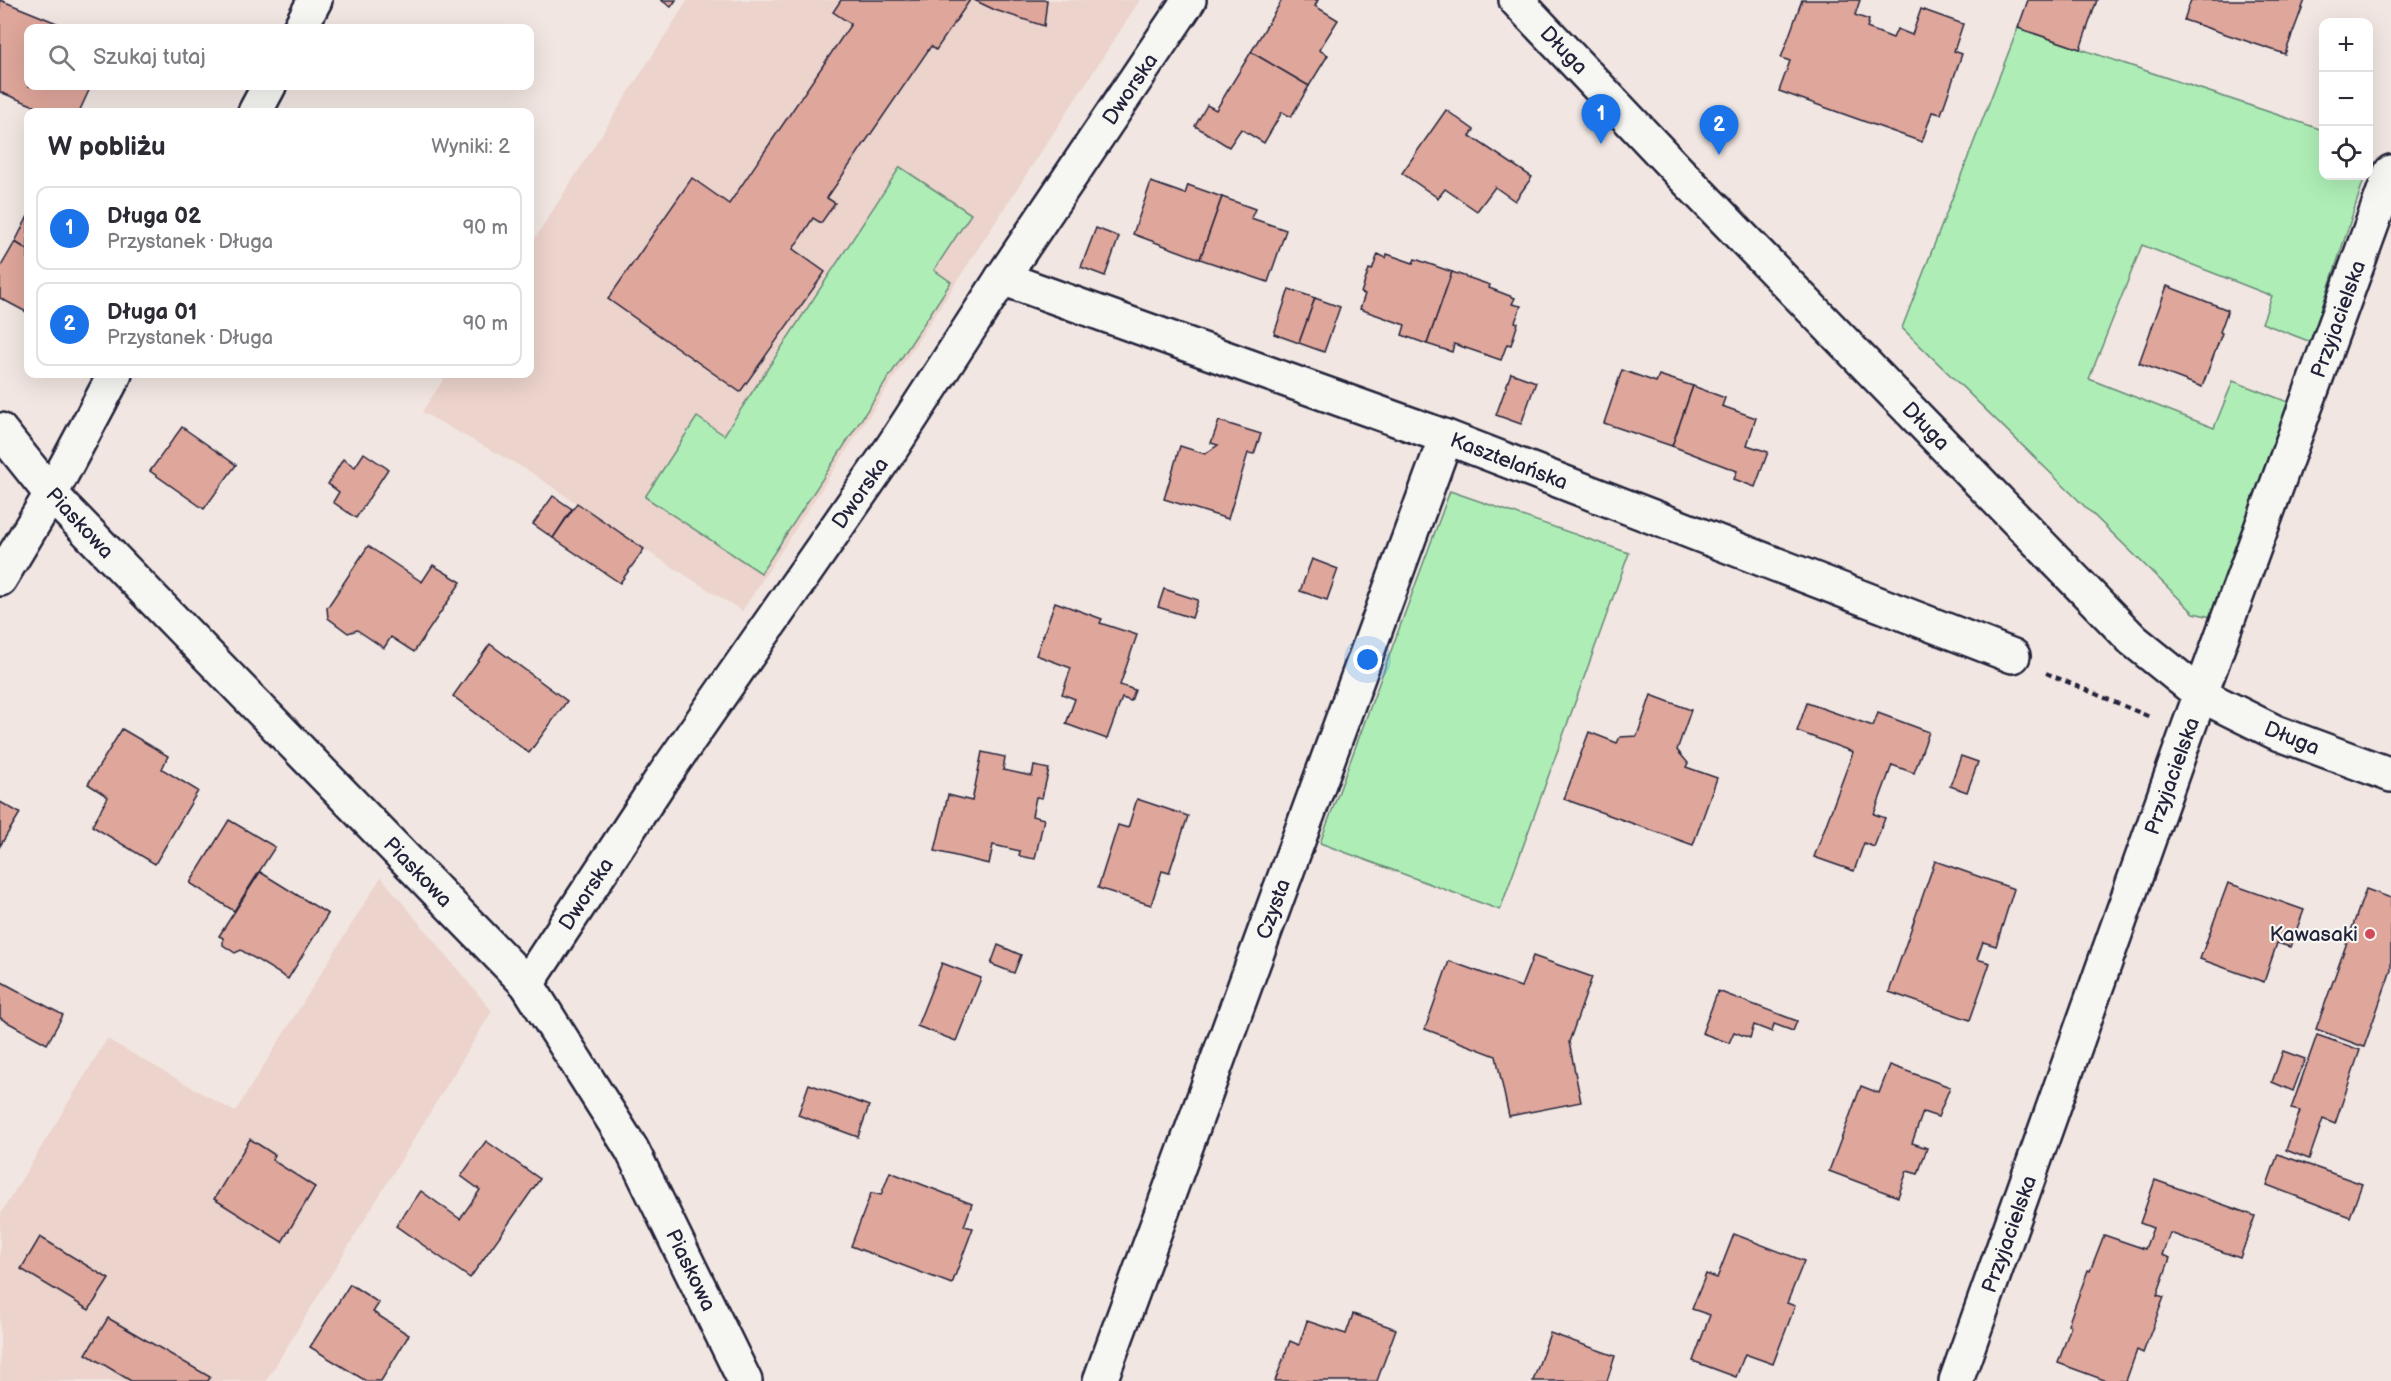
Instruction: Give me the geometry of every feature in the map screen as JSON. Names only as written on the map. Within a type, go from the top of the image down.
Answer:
[{"type":"street","points":[[302,24],[315,0]]},
{"type":"street","name":"Dworska","points":[[527,984],[661,780],[891,449],[1002,278],[1189,0]]},
{"type":"street","name":"Długa","points":[[1516,0],[1679,172],[2133,640],[2201,695],[2275,732],[2391,776]]},
{"type":"street","points":[[257,108],[267,90]]},
{"type":"street","name":"Przyjacielska","points":[[1956,1381],[2391,172]]},
{"type":"street","name":"Kasztelańska","points":[[1002,278],[1446,437],[2013,656]]},
{"type":"street","points":[[0,579],[51,494],[113,378]]},
{"type":"street","name":"Piaskowa","points":[[0,430],[51,494],[527,984],[632,1150],[745,1381]]},
{"type":"street","name":"Czysta","points":[[1100,1381],[1446,437]]},
{"type":"path","points":[[2013,656],[2031,667],[2154,718]]},
{"type":"shaded area","points":[[688,0],[1140,0],[742,611],[644,549],[529,471],[422,412],[444,378],[534,378],[534,240]]},
{"type":"shaded area","points":[[381,877],[492,1011],[266,1381],[0,1381],[0,1215],[107,1039],[235,1112]]},
{"type":"green space","points":[[2018,28],[2319,129],[2319,180],[2364,180],[2311,342],[2262,323],[2272,296],[2142,245],[2089,379],[2214,428],[2233,381],[2288,402],[2211,617],[2194,613],[1902,328]]},
{"type":"green space","points":[[900,167],[971,214],[934,270],[951,282],[761,573],[645,497],[697,417],[724,435]]},
{"type":"green space","points":[[1450,491],[1629,553],[1500,910],[1320,843]]},
{"type":"building","points":[[0,0],[59,24],[24,24],[24,90],[89,90],[81,108],[39,108],[0,92]]},
{"type":"building","points":[[661,0],[676,0],[671,7]]},
{"type":"building","points":[[841,0],[970,0],[936,50],[931,46],[827,198],[835,203],[821,223],[813,218],[793,249],[825,272],[740,392],[608,299],[692,178],[729,204],[851,24],[833,12]]},
{"type":"building","points":[[974,0],[1047,0],[1044,26],[995,10]]},
{"type":"building","points":[[1282,0],[1318,0],[1315,6],[1338,20],[1319,50],[1328,55],[1309,86],[1251,52]]},
{"type":"building","points":[[1802,0],[1860,0],[1855,15],[1869,20],[1867,28],[1893,38],[1897,29],[1912,35],[1921,9],[1963,24],[1954,51],[1962,54],[1941,114],[1932,112],[1922,142],[1779,91],[1790,61],[1781,58]]},
{"type":"building","points":[[2028,0],[2097,0],[2080,49],[2018,28]]},
{"type":"building","points":[[2191,0],[2305,0],[2285,54],[2184,20]]},
{"type":"building","points":[[1251,52],[1309,86],[1291,117],[1282,112],[1264,143],[1241,129],[1229,147],[1195,126],[1207,105],[1216,110]]},
{"type":"building","points":[[1446,110],[1474,130],[1470,136],[1532,177],[1515,201],[1495,187],[1477,211],[1445,189],[1438,198],[1402,173]]},
{"type":"building","points":[[1151,182],[1185,194],[1188,185],[1222,197],[1200,259],[1133,234]]},
{"type":"building","points":[[1222,197],[1255,209],[1251,218],[1286,230],[1268,282],[1200,259]]},
{"type":"building","points":[[24,224],[24,248],[15,242]]},
{"type":"building","points":[[1096,228],[1119,237],[1105,276],[1081,267]]},
{"type":"building","points":[[15,242],[24,248],[24,311],[0,298],[0,268]]},
{"type":"building","points":[[1378,254],[1386,258],[1387,254],[1413,263],[1415,259],[1452,272],[1427,344],[1402,335],[1405,325],[1360,309],[1365,294],[1361,293],[1369,269],[1372,270]]},
{"type":"building","points":[[1452,272],[1490,285],[1489,288],[1515,298],[1512,304],[1521,306],[1515,322],[1518,323],[1511,345],[1507,344],[1501,360],[1454,344],[1452,352],[1427,344]]},
{"type":"building","points":[[2167,286],[2228,310],[2202,387],[2139,363]]},
{"type":"building","points":[[1289,289],[1315,298],[1299,343],[1274,334]]},
{"type":"building","points":[[1315,298],[1340,307],[1324,352],[1299,343]]},
{"type":"building","points":[[1622,370],[1656,382],[1659,375],[1693,386],[1672,446],[1604,423]]},
{"type":"building","points":[[1511,373],[1536,382],[1521,424],[1496,415]]},
{"type":"building","points":[[1693,386],[1725,398],[1722,406],[1756,418],[1747,445],[1768,452],[1755,487],[1734,479],[1737,471],[1672,446]]},
{"type":"building","points":[[1219,421],[1261,434],[1254,454],[1248,453],[1228,519],[1164,499],[1180,446],[1205,454],[1218,445],[1211,443]]},
{"type":"building","points":[[182,427],[236,465],[204,509],[150,471]]},
{"type":"building","points":[[364,453],[388,469],[356,518],[333,502],[339,492],[328,484],[343,459],[355,467]]},
{"type":"building","points":[[553,496],[572,509],[553,538],[533,524]]},
{"type":"building","points":[[577,503],[644,549],[620,583],[553,538]]},
{"type":"building","points":[[368,546],[422,582],[433,565],[461,582],[414,652],[391,637],[384,648],[357,630],[348,633],[328,618],[327,608]]},
{"type":"building","points":[[1312,559],[1338,569],[1327,600],[1300,591]]},
{"type":"building","points":[[1164,589],[1198,600],[1192,618],[1158,607]]},
{"type":"building","points":[[1055,602],[1102,619],[1100,623],[1137,635],[1120,685],[1135,690],[1131,701],[1122,698],[1107,739],[1066,724],[1075,699],[1062,694],[1071,668],[1036,655]]},
{"type":"building","points":[[490,644],[567,701],[529,753],[453,696]]},
{"type":"building","points":[[1651,695],[1691,710],[1677,750],[1688,763],[1686,767],[1717,778],[1693,845],[1564,799],[1589,732],[1617,743],[1620,737],[1637,736]]},
{"type":"building","points":[[1807,703],[1873,726],[1878,713],[1929,732],[1914,773],[1892,765],[1874,814],[1885,818],[1874,847],[1864,843],[1854,871],[1814,857],[1853,752],[1797,731]]},
{"type":"building","points":[[122,729],[168,756],[162,769],[198,791],[155,864],[92,826],[108,797],[88,784]]},
{"type":"building","points":[[982,752],[1005,757],[1003,770],[1032,776],[1034,766],[1049,769],[1042,798],[1036,797],[1032,816],[1044,819],[1035,859],[1019,856],[1020,851],[993,845],[989,864],[935,851],[948,795],[972,801]]},
{"type":"building","points":[[1961,756],[1978,762],[1967,792],[1950,786]]},
{"type":"building","points":[[1137,799],[1188,816],[1169,873],[1162,871],[1151,905],[1098,888],[1118,825],[1128,828]]},
{"type":"building","points":[[0,802],[20,813],[0,846]]},
{"type":"building","points":[[229,820],[275,847],[234,911],[190,883]]},
{"type":"building","points":[[1935,861],[2014,889],[1996,946],[1983,942],[1977,959],[1990,963],[1970,1020],[1889,992]]},
{"type":"building","points":[[260,872],[328,914],[288,979],[241,950],[235,953],[223,945],[223,938],[219,936]]},
{"type":"building","points":[[2228,883],[2304,910],[2290,947],[2277,943],[2264,982],[2200,959]]},
{"type":"building","name":"Kawasaki","points":[[2366,889],[2391,898],[2391,970],[2364,1047],[2316,1029]]},
{"type":"building","points":[[998,945],[1021,955],[1014,973],[991,964]]},
{"type":"building","points":[[1533,956],[1592,977],[1569,1042],[1581,1102],[1509,1116],[1496,1056],[1425,1029],[1449,961],[1521,987]]},
{"type":"building","points":[[942,963],[981,978],[956,1041],[917,1026]]},
{"type":"building","points":[[0,981],[63,1015],[47,1044],[0,1018]]},
{"type":"building","points":[[1718,991],[1797,1021],[1793,1031],[1774,1024],[1772,1032],[1754,1025],[1750,1038],[1734,1032],[1729,1043],[1702,1033]]},
{"type":"building","points":[[2317,1035],[2360,1050],[2335,1124],[2323,1119],[2309,1159],[2286,1150],[2300,1111],[2291,1109]]},
{"type":"building","points":[[2283,1051],[2305,1059],[2293,1091],[2272,1082]]},
{"type":"building","points":[[1890,1065],[1950,1087],[1938,1117],[1923,1112],[1912,1143],[1927,1148],[1918,1174],[1907,1171],[1898,1197],[1829,1171],[1861,1086],[1879,1093]]},
{"type":"building","points":[[809,1084],[869,1106],[858,1137],[798,1115]]},
{"type":"building","points":[[250,1139],[275,1155],[272,1160],[315,1187],[282,1242],[214,1199]]},
{"type":"building","points":[[486,1141],[540,1179],[470,1278],[396,1226],[421,1191],[460,1219],[480,1190],[461,1176]]},
{"type":"building","points":[[2278,1154],[2362,1184],[2350,1217],[2267,1185]]},
{"type":"building","points":[[890,1172],[972,1204],[964,1226],[973,1228],[952,1284],[851,1246],[871,1193],[881,1195]]},
{"type":"building","points":[[2155,1180],[2255,1216],[2240,1258],[2170,1233],[2162,1255],[2170,1258],[2157,1295],[2164,1297],[2143,1353],[2137,1350],[2126,1381],[2107,1381],[2058,1363],[2071,1326],[2068,1325],[2088,1270],[2090,1271],[2104,1235],[2145,1249],[2153,1228],[2140,1223]]},
{"type":"building","points":[[1734,1234],[1804,1261],[1787,1303],[1795,1306],[1773,1364],[1745,1354],[1736,1377],[1693,1361],[1710,1315],[1692,1309],[1706,1274],[1717,1278]]},
{"type":"building","points":[[40,1237],[109,1279],[89,1310],[21,1269]]},
{"type":"building","points":[[350,1284],[379,1303],[373,1312],[409,1335],[381,1381],[366,1381],[310,1347]]},
{"type":"building","points":[[1353,1314],[1396,1329],[1377,1381],[1275,1381],[1290,1341],[1299,1345],[1307,1321],[1346,1334]]},
{"type":"building","points":[[108,1318],[210,1377],[208,1381],[131,1381],[86,1354]]},
{"type":"building","points":[[1550,1333],[1615,1356],[1607,1381],[1533,1381]]},
{"type":"place","name":"Długa 02","points":[[1601,144]]},
{"type":"place","name":"Długa 01","points":[[1719,155]]},
{"type":"place","name":"Kawasaki","points":[[2370,934]]}]
